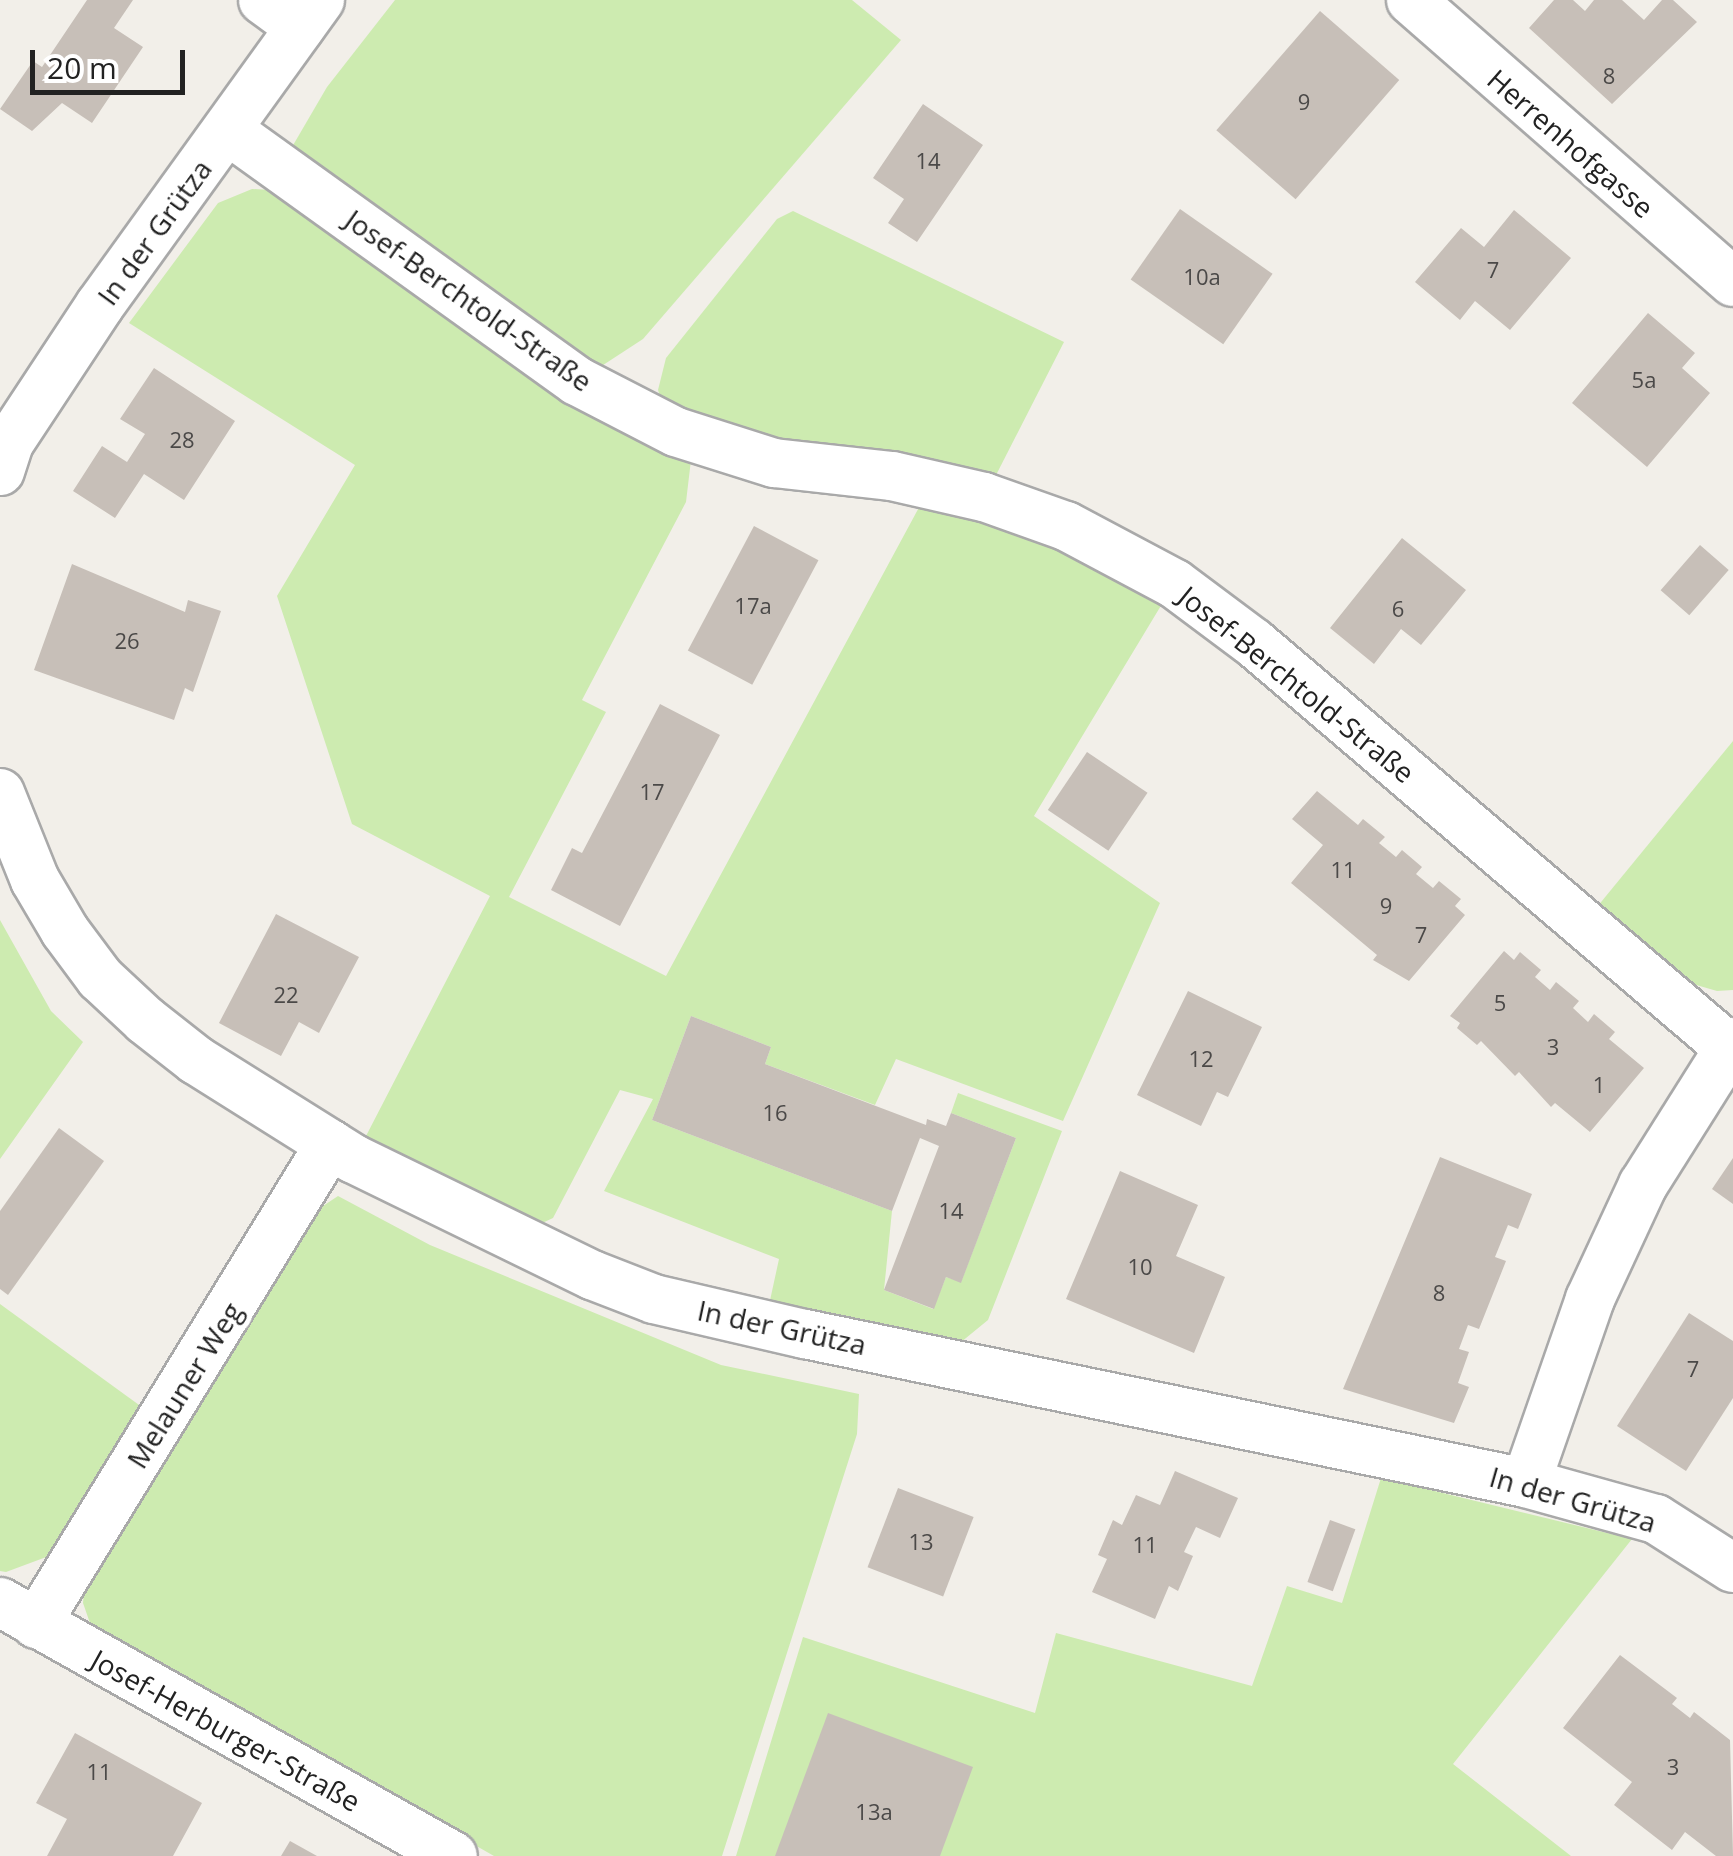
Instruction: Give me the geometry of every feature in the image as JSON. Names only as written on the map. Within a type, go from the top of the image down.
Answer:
[{"type":"street","name":"Herrenhofgasse","points":[[1412,0],[1733,282]]},
{"type":"street","name":"In der Grütza","points":[[3,450],[229,130],[294,9]]},
{"type":"street","name":"Josef-Berchtold-Straße","points":[[229,130],[577,381],[676,432],[774,463],[892,476],[984,498],[1066,526],[1175,584],[1254,643],[1731,1045]]},
{"type":"street","name":"In der Grütza","points":[[0,793],[36,880],[100,978],[196,1060],[330,1144],[592,1275],[654,1298],[1526,1483],[1656,1520],[1733,1568]]},
{"type":"street","points":[[1526,1483],[1541,1428],[1643,1185],[1731,1045]]},
{"type":"street","name":"Melauner Weg","points":[[18,1613],[330,1144]]},
{"type":"street","name":"Josef-Herburger-Straße","points":[[18,1613],[453,1856]]},
{"type":"green space","points":[[395,0],[852,0],[901,40],[643,339],[597,369],[292,147],[327,87]]},
{"type":"green space","points":[[252,189],[271,190],[691,460],[686,502],[582,700],[606,712],[509,897],[666,976],[923,500],[1056,540],[1165,599],[1034,816],[1160,903],[1063,1121],[896,1059],[875,1105],[765,1064],[771,1047],[691,1016],[652,1120],[892,1211],[884,1290],[933,1309],[946,1277],[961,1282],[1016,1138],[951,1113],[958,1093],[1062,1131],[988,1320],[955,1347],[769,1305],[779,1259],[604,1191],[653,1099],[620,1090],[553,1218],[540,1224],[454,1188],[366,1136],[490,896],[352,824],[277,596],[355,465],[129,323],[218,203]]},
{"type":"green space","points":[[793,211],[1064,342],[993,481],[752,433],[662,403],[658,390],[666,358],[777,219]]},
{"type":"green space","points":[[1733,741],[1733,990],[1717,991],[1686,982],[1597,907]]},
{"type":"green space","points":[[0,920],[51,1011],[83,1042],[0,1159]]},
{"type":"green space","points":[[338,1196],[430,1245],[721,1365],[859,1394],[857,1434],[722,1856],[494,1856],[91,1626],[83,1603],[85,1580],[314,1212]]},
{"type":"green space","points":[[0,1304],[146,1410],[49,1556],[6,1572],[0,1571]]},
{"type":"green space","points":[[1381,1478],[1632,1539],[1453,1764],[1571,1856],[736,1856],[803,1637],[1035,1713],[1056,1633],[1252,1686],[1287,1586],[1342,1603]]},
{"type":"building","points":[[87,0],[133,0],[114,28],[143,47],[92,123],[62,103],[32,131],[0,109],[33,61],[42,67]]},
{"type":"building","points":[[1554,0],[1573,0],[1585,11],[1594,0],[1622,0],[1644,20],[1662,0],[1673,0],[1697,22],[1612,104],[1529,28]]},
{"type":"building","points":[[1320,11],[1399,80],[1296,199],[1216,130]]},
{"type":"building","points":[[923,104],[983,145],[917,242],[888,223],[904,199],[873,178]]},
{"type":"building","points":[[1180,209],[1273,274],[1223,344],[1131,279]]},
{"type":"building","points":[[1514,210],[1571,258],[1510,330],[1475,301],[1460,320],[1415,282],[1461,228],[1484,247]]},
{"type":"building","points":[[1648,313],[1695,353],[1682,368],[1710,393],[1647,467],[1572,403]]},
{"type":"building","points":[[154,368],[235,421],[184,500],[144,474],[115,518],[73,491],[102,446],[127,462],[145,434],[120,419]]},
{"type":"building","points":[[754,526],[818,560],[752,685],[688,650]]},
{"type":"building","points":[[1402,538],[1466,590],[1421,645],[1401,629],[1374,664],[1330,628]]},
{"type":"building","points":[[1700,545],[1729,570],[1689,615],[1661,590]]},
{"type":"building","points":[[72,564],[185,612],[188,600],[221,611],[193,692],[185,688],[174,720],[34,670]]},
{"type":"building","points":[[660,704],[720,735],[620,926],[551,890],[572,848],[582,853]]},
{"type":"building","points":[[1087,752],[1148,793],[1108,851],[1048,810]]},
{"type":"building","points":[[1317,791],[1358,825],[1363,819],[1385,837],[1379,843],[1396,857],[1402,850],[1422,867],[1416,874],[1433,888],[1439,881],[1461,899],[1455,906],[1465,915],[1409,981],[1373,960],[1377,955],[1291,883],[1323,845],[1292,819]]},
{"type":"building","points":[[276,914],[359,957],[319,1033],[299,1022],[281,1056],[219,1023]]},
{"type":"building","points":[[1504,951],[1514,960],[1520,952],[1541,970],[1535,977],[1550,990],[1556,982],[1579,1001],[1573,1008],[1588,1022],[1594,1014],[1615,1032],[1609,1039],[1644,1068],[1590,1132],[1555,1103],[1551,1107],[1519,1072],[1515,1076],[1481,1041],[1477,1045],[1457,1028],[1460,1023],[1450,1016]]},
{"type":"building","points":[[1188,991],[1262,1027],[1228,1097],[1217,1092],[1201,1126],[1137,1095]]},
{"type":"building","points":[[691,1016],[771,1047],[765,1064],[926,1125],[927,1119],[946,1126],[951,1113],[1016,1138],[961,1283],[946,1277],[934,1309],[884,1290],[939,1146],[920,1138],[892,1211],[652,1120]]},
{"type":"building","points":[[59,1128],[104,1161],[8,1295],[0,1289],[0,1211]]},
{"type":"building","points":[[1440,1157],[1532,1194],[1518,1229],[1508,1225],[1495,1257],[1506,1261],[1479,1329],[1468,1325],[1459,1349],[1469,1352],[1458,1383],[1469,1387],[1454,1423],[1343,1389]]},
{"type":"building","points":[[1733,1158],[1733,1204],[1712,1189]]},
{"type":"building","points":[[1120,1171],[1198,1205],[1176,1256],[1225,1277],[1194,1353],[1066,1299]]},
{"type":"building","points":[[1689,1313],[1733,1341],[1733,1398],[1686,1471],[1617,1426]]},
{"type":"building","points":[[1175,1471],[1238,1498],[1220,1538],[1196,1527],[1184,1552],[1193,1556],[1178,1591],[1169,1586],[1155,1619],[1092,1592],[1107,1559],[1098,1555],[1113,1520],[1122,1525],[1136,1495],[1160,1505]]},
{"type":"building","points":[[898,1488],[974,1517],[943,1596],[868,1567]]},
{"type":"building","points":[[1330,1520],[1355,1529],[1333,1591],[1307,1582]]},
{"type":"building","points":[[1620,1655],[1677,1698],[1672,1704],[1690,1718],[1694,1712],[1730,1740],[1733,1856],[1716,1856],[1685,1832],[1672,1850],[1614,1805],[1632,1782],[1563,1728]]},
{"type":"building","points":[[828,1713],[973,1767],[940,1856],[775,1856]]},
{"type":"building","points":[[75,1733],[202,1803],[173,1856],[47,1856],[67,1819],[36,1803]]},
{"type":"building","points":[[290,1841],[317,1856],[281,1856]]}]
